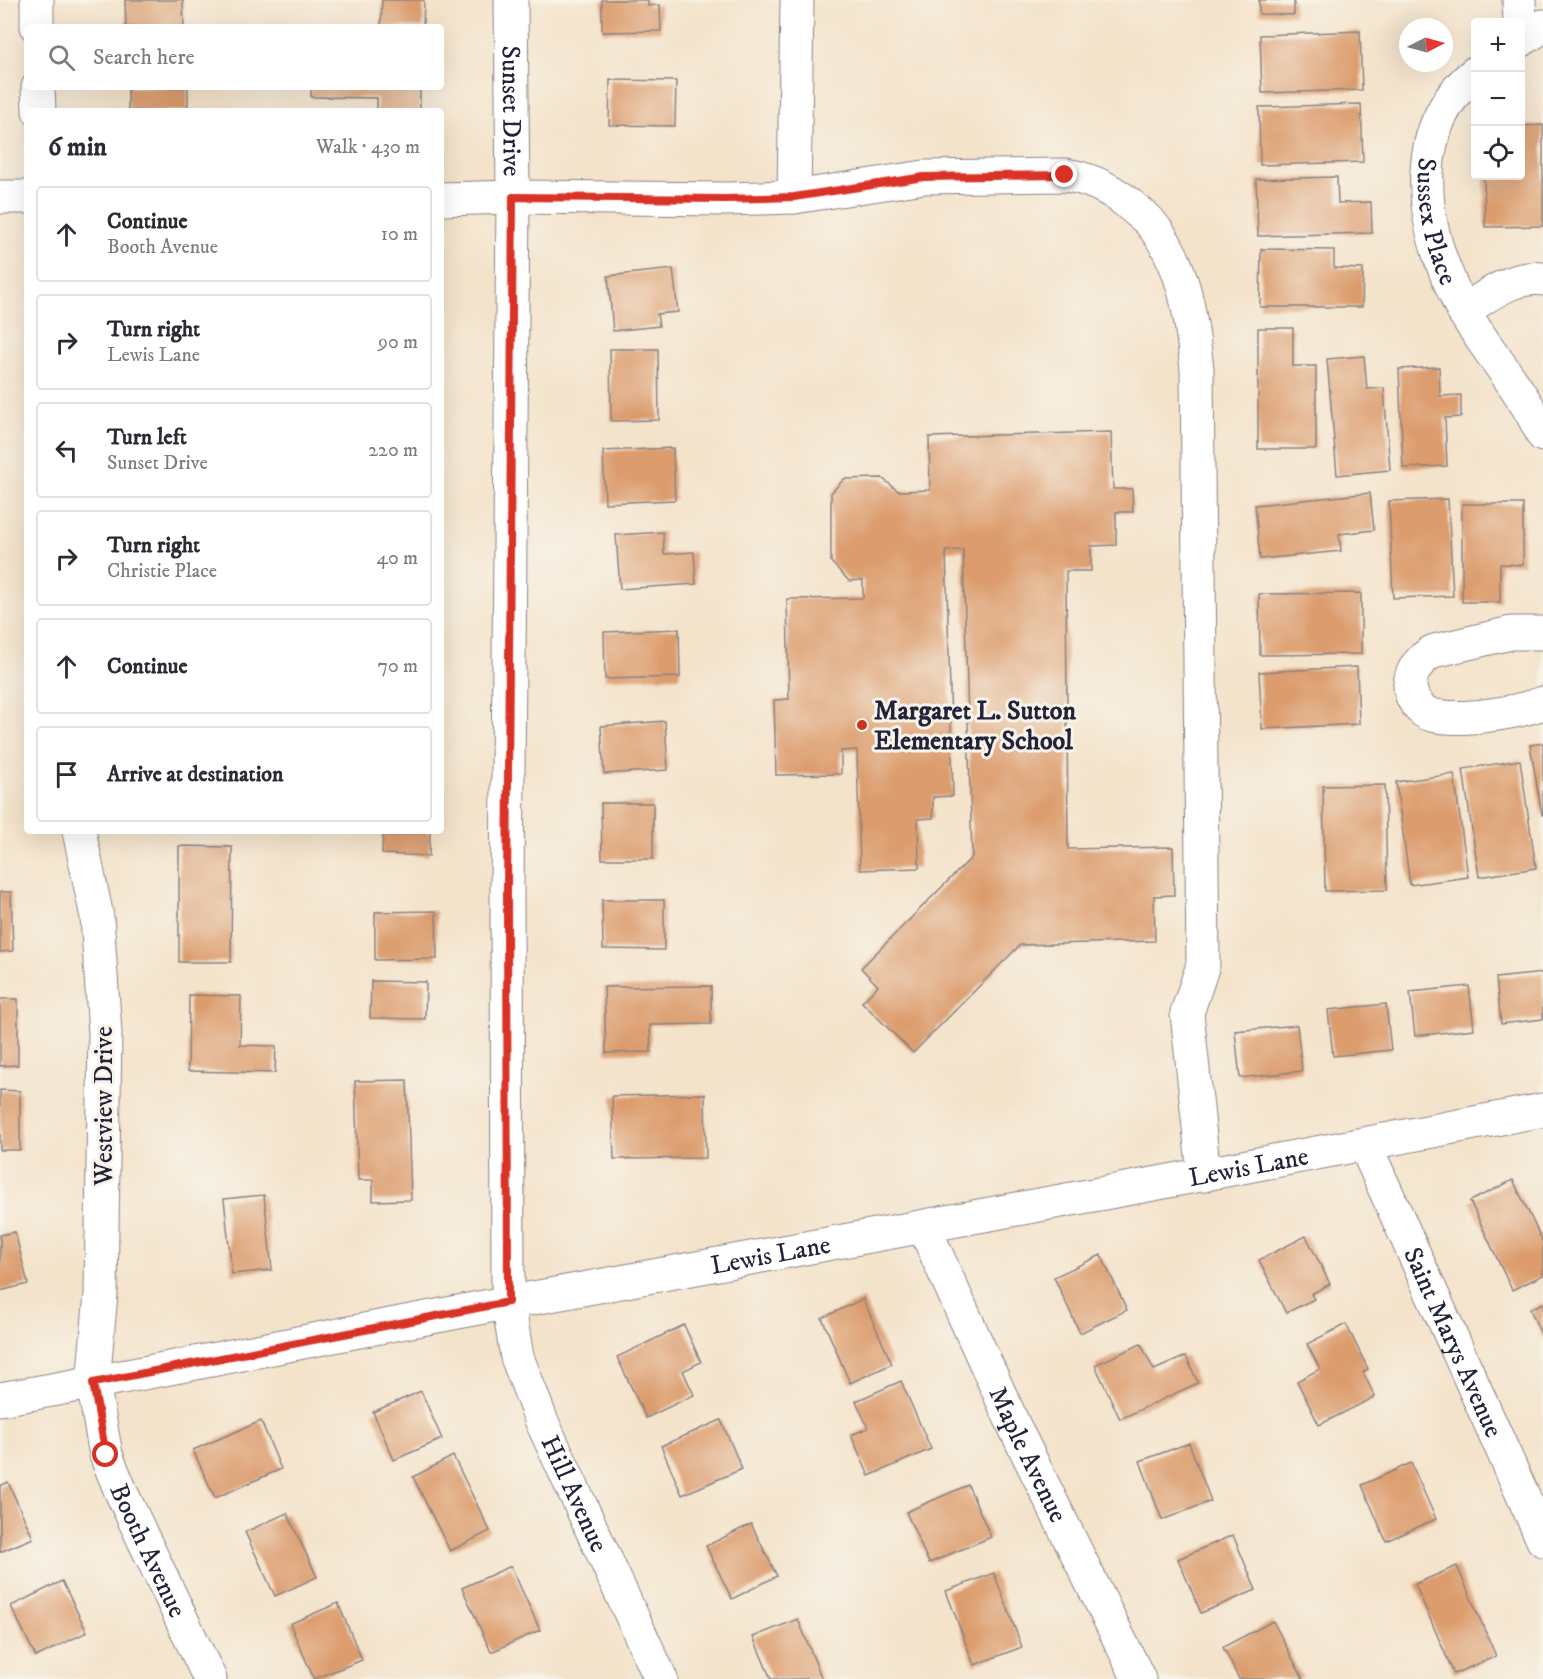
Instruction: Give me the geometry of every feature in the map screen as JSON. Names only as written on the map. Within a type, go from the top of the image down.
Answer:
[{"type":"street","points":[[37,0],[37,24]]},
{"type":"street","name":"Sunset Drive","points":[[508,1302],[507,891],[513,197],[511,0]]},
{"type":"street","points":[[794,197],[797,0]]},
{"type":"street","points":[[1519,0],[1528,34]]},
{"type":"street","name":"Sussex Place","points":[[1471,76],[1461,83],[1449,100],[1438,121],[1431,142],[1426,174],[1428,211],[1434,242],[1463,311],[1531,381],[1543,435]]},
{"type":"street","points":[[38,90],[39,108]]},
{"type":"street","points":[[444,199],[794,197],[924,177],[1065,175],[1082,177],[1098,183],[1120,197],[1148,221],[1166,245],[1181,275],[1192,323],[1197,369],[1203,965],[1187,1013],[1204,1175]]},
{"type":"street","points":[[0,197],[24,197]]},
{"type":"street","name":"Sussex Place","points":[[1463,311],[1515,280],[1531,277],[1543,279]]},
{"type":"street","points":[[1543,633],[1531,631],[1511,633],[1434,651],[1425,656],[1411,673],[1410,690],[1417,705],[1431,715],[1478,717],[1543,703]]},
{"type":"street","name":"Westview Drive","points":[[80,834],[97,918],[105,1033],[101,1294],[93,1383]]},
{"type":"street","name":"Lewis Lane","points":[[0,1399],[508,1302],[924,1227],[1543,1110]]},
{"type":"street","name":"Saint Marys Avenue","points":[[1365,1145],[1543,1540]]},
{"type":"street","name":"Maple Avenue","points":[[924,1227],[1016,1430],[1139,1679]]},
{"type":"street","name":"Hill Avenue","points":[[508,1302],[517,1357],[542,1422],[661,1679]]},
{"type":"street","name":"Booth Avenue","points":[[93,1383],[106,1455],[122,1494],[210,1679]]},
{"type":"building","points":[[125,0],[183,0],[184,24],[126,24]]},
{"type":"building","points":[[382,0],[424,0],[423,24],[381,24]]},
{"type":"building","points":[[602,0],[648,0],[648,6],[660,5],[661,31],[602,32]]},
{"type":"building","points":[[1259,0],[1294,0],[1294,15],[1259,14]]},
{"type":"building","points":[[1360,31],[1362,90],[1262,93],[1260,35]]},
{"type":"building","points":[[610,80],[676,81],[675,126],[609,125]]},
{"type":"building","points":[[128,90],[188,90],[188,108],[128,108]]},
{"type":"building","points":[[311,90],[420,90],[420,108],[377,108],[377,98],[311,97]]},
{"type":"building","points":[[1361,104],[1363,162],[1260,165],[1259,107]]},
{"type":"building","points":[[1543,125],[1543,226],[1485,227],[1484,180],[1525,180],[1525,126]]},
{"type":"building","points":[[1337,177],[1338,203],[1371,202],[1372,233],[1258,236],[1256,179]]},
{"type":"building","points":[[1261,249],[1334,250],[1334,268],[1363,269],[1362,307],[1260,307]]},
{"type":"building","points":[[673,269],[678,312],[657,314],[659,326],[613,331],[608,276]]},
{"type":"building","points":[[1258,328],[1293,328],[1293,366],[1316,366],[1316,449],[1258,449]]},
{"type":"building","points":[[610,349],[658,349],[659,420],[611,421]]},
{"type":"building","points":[[1364,356],[1367,389],[1384,388],[1390,470],[1337,475],[1327,359]]},
{"type":"building","points":[[1439,367],[1440,396],[1461,395],[1461,417],[1445,418],[1447,466],[1403,468],[1399,369]]},
{"type":"building","name":"Margaret L. Sutton Elementary School","points":[[1111,432],[1113,489],[1132,489],[1133,512],[1116,512],[1116,545],[1091,546],[1091,571],[1066,571],[1068,849],[1173,847],[1174,895],[1154,896],[1155,941],[1020,945],[913,1053],[862,1002],[878,986],[861,968],[972,857],[963,550],[946,551],[953,796],[933,797],[933,818],[918,819],[919,868],[860,870],[857,750],[841,751],[841,774],[776,775],[774,700],[789,699],[787,599],[863,598],[863,580],[849,581],[831,562],[831,493],[844,479],[882,478],[898,491],[930,490],[929,437]]},
{"type":"building","points":[[673,448],[675,500],[605,503],[603,451]]},
{"type":"building","points":[[1370,493],[1374,530],[1339,534],[1341,551],[1260,559],[1255,505]]},
{"type":"building","points":[[1448,499],[1453,596],[1393,598],[1389,501]]},
{"type":"building","points":[[1462,504],[1523,504],[1523,565],[1500,564],[1500,602],[1462,602]]},
{"type":"building","points":[[663,532],[664,554],[694,552],[696,584],[620,589],[616,535]]},
{"type":"building","points":[[1361,593],[1361,654],[1260,655],[1259,594]]},
{"type":"building","points":[[679,629],[680,677],[605,679],[604,632]]},
{"type":"building","points":[[1357,667],[1359,724],[1262,729],[1259,672]]},
{"type":"building","points":[[665,721],[668,770],[604,774],[601,726]]},
{"type":"building","points":[[1543,743],[1543,815],[1542,815],[1530,745]]},
{"type":"building","points":[[1520,760],[1536,868],[1479,877],[1463,769]]},
{"type":"building","points":[[1454,774],[1468,877],[1410,885],[1396,782]]},
{"type":"building","points":[[1385,785],[1387,890],[1325,891],[1323,786]]},
{"type":"building","points":[[601,803],[653,803],[653,859],[602,859]]},
{"type":"building","points":[[383,834],[430,834],[429,856],[382,854]]},
{"type":"building","points":[[179,846],[232,847],[231,962],[179,962]]},
{"type":"building","points":[[0,892],[11,892],[13,951],[0,952]]},
{"type":"building","points":[[602,900],[664,900],[664,950],[603,949]]},
{"type":"building","points":[[436,911],[437,959],[375,960],[375,912]]},
{"type":"building","points":[[1543,973],[1543,1019],[1501,1024],[1496,978]]},
{"type":"building","points":[[371,981],[426,982],[425,1019],[370,1018]]},
{"type":"building","points":[[711,986],[711,1024],[650,1025],[651,1052],[606,1053],[604,987]]},
{"type":"building","points":[[1469,986],[1474,1029],[1415,1036],[1410,992]]},
{"type":"building","points":[[189,995],[241,996],[240,1045],[276,1046],[275,1073],[188,1071]]},
{"type":"building","points":[[0,999],[18,999],[18,1065],[0,1066]]},
{"type":"building","points":[[1386,1004],[1391,1050],[1333,1056],[1328,1010]]},
{"type":"building","points":[[1297,1025],[1302,1071],[1240,1078],[1235,1031]]},
{"type":"building","points":[[407,1080],[411,1200],[373,1201],[373,1180],[358,1180],[355,1081]]},
{"type":"building","points":[[0,1090],[20,1091],[20,1150],[0,1150]]},
{"type":"building","points":[[705,1094],[706,1158],[614,1159],[612,1096]]},
{"type":"building","points":[[1513,1180],[1543,1242],[1543,1275],[1512,1290],[1470,1201]]},
{"type":"building","points":[[264,1195],[272,1270],[232,1274],[224,1199]]},
{"type":"building","points":[[15,1232],[28,1284],[0,1291],[0,1235]]},
{"type":"building","points":[[1306,1236],[1330,1284],[1311,1294],[1314,1299],[1286,1313],[1259,1260]]},
{"type":"building","points":[[1101,1255],[1127,1310],[1080,1333],[1054,1277]]},
{"type":"building","points":[[863,1299],[892,1364],[850,1383],[822,1318]]},
{"type":"building","points":[[1543,1303],[1543,1339],[1530,1309]]},
{"type":"building","points":[[1346,1324],[1368,1369],[1363,1372],[1375,1397],[1319,1425],[1297,1381],[1320,1369],[1307,1344]]},
{"type":"building","points":[[684,1325],[701,1362],[683,1371],[694,1395],[646,1418],[617,1357]]},
{"type":"building","points":[[1141,1344],[1154,1370],[1186,1356],[1198,1383],[1120,1419],[1095,1365]]},
{"type":"building","points":[[901,1381],[931,1449],[869,1476],[851,1435],[868,1428],[856,1401]]},
{"type":"building","points":[[421,1391],[442,1439],[394,1460],[373,1412]]},
{"type":"building","points":[[721,1420],[742,1469],[682,1495],[661,1446]]},
{"type":"building","points":[[261,1421],[281,1469],[215,1498],[193,1450]]},
{"type":"building","points":[[1189,1443],[1211,1501],[1162,1520],[1140,1461]]},
{"type":"building","points":[[453,1456],[490,1531],[450,1551],[413,1477]]},
{"type":"building","points":[[1411,1463],[1436,1519],[1386,1541],[1362,1485]]},
{"type":"building","points":[[8,1482],[33,1538],[0,1552],[0,1486]]},
{"type":"building","points":[[968,1485],[991,1537],[929,1563],[906,1512]]},
{"type":"building","points":[[287,1513],[317,1577],[275,1596],[245,1532]]},
{"type":"building","points":[[751,1524],[777,1576],[732,1599],[706,1546]]},
{"type":"building","points":[[1233,1535],[1256,1590],[1201,1613],[1178,1559]]},
{"type":"building","points":[[511,1566],[540,1630],[491,1652],[462,1588]]},
{"type":"building","points":[[1457,1566],[1496,1656],[1454,1674],[1415,1584]]},
{"type":"building","points":[[994,1573],[1022,1647],[974,1665],[946,1591]]},
{"type":"building","points":[[62,1581],[87,1632],[36,1657],[11,1606]]},
{"type":"building","points":[[338,1603],[362,1660],[314,1679],[290,1624]]},
{"type":"building","points":[[798,1619],[822,1679],[771,1679],[753,1637]]},
{"type":"building","points":[[1273,1621],[1303,1679],[1239,1679],[1223,1647]]},
{"type":"place","name":"Margaret L. Sutton Elementary School","points":[[862,725]]},
{"type":"route","points":[[106,1455],[93,1383],[508,1302],[507,891],[513,197],[725,199],[794,197],[924,177],[1065,175]]}]
